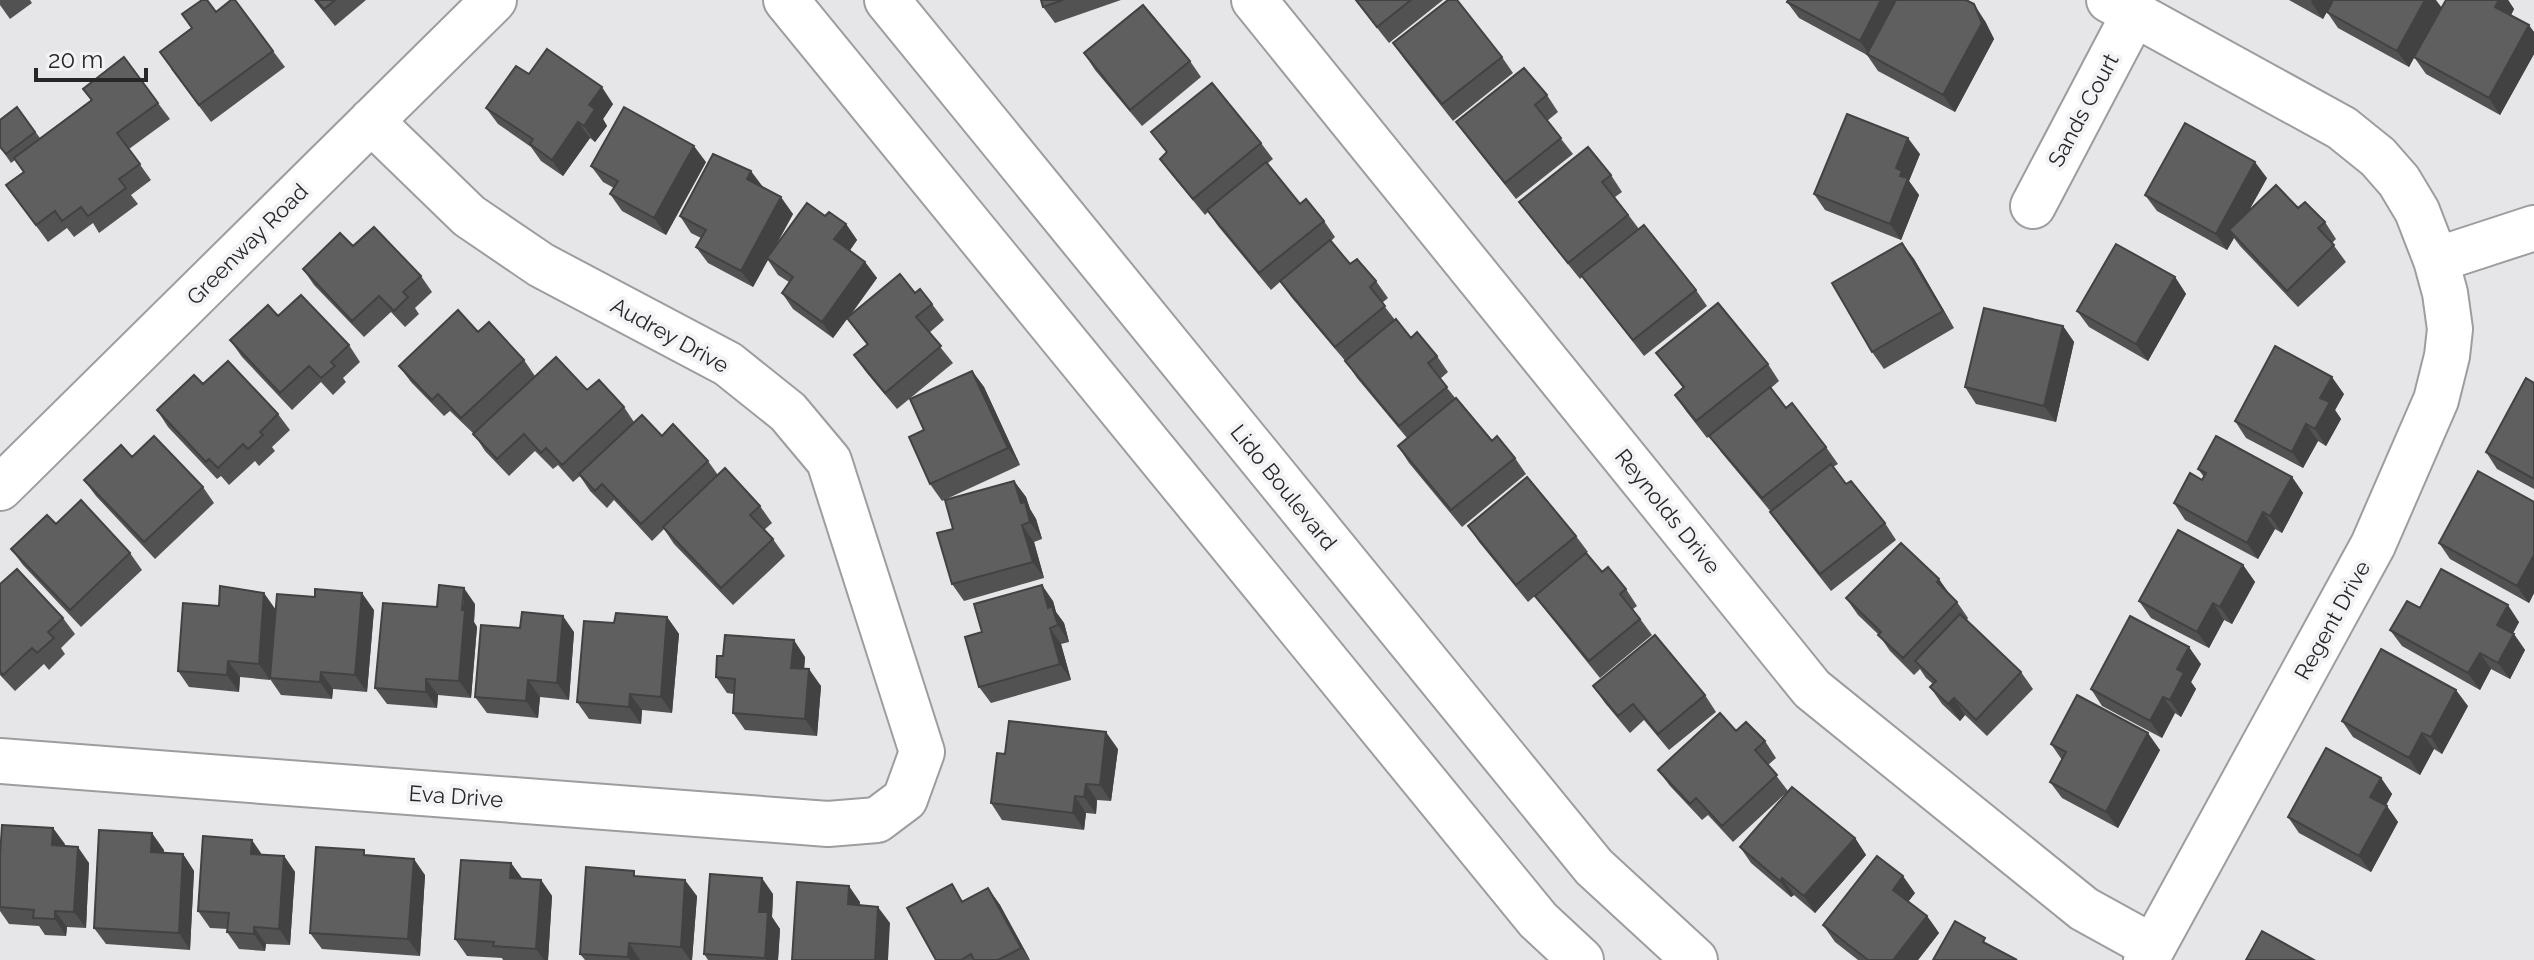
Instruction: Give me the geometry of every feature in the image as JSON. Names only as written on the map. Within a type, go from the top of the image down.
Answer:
[{"type":"main road","name":"Greenway Road","points":[[0,488],[494,0]]},
{"type":"main road","points":[[786,0],[1538,920],[1581,960]]},
{"type":"main road","name":"Lido Boulevard","points":[[887,0],[1594,867],[1695,960]]},
{"type":"main road","name":"Reynolds Drive","points":[[1254,0],[1812,689],[2084,909],[2150,954]]},
{"type":"main road","name":"Regent Drive","points":[[2122,7],[2342,128],[2378,157],[2399,181],[2417,211],[2436,260],[2450,329],[2436,400],[2373,545],[2150,954]]},
{"type":"main road","name":"Sands Court","points":[[2033,206],[2122,7]]},
{"type":"main road","name":"Audrey Drive","points":[[371,121],[469,216],[541,265],[728,364],[788,412],[829,461],[922,752],[905,799]]},
{"type":"main road","points":[[2436,260],[2534,228]]},
{"type":"main road","name":"Eva Drive","points":[[0,761],[828,824],[877,820],[905,799]]},
{"type":"building","points":[[202,0],[207,0],[216,12],[235,0],[273,51],[199,105],[160,52],[192,28],[182,14]]},
{"type":"building","points":[[316,0],[335,0],[324,9]]},
{"type":"building","points":[[1041,0],[1063,0],[1043,7]]},
{"type":"building","points":[[1356,0],[1411,0],[1377,27]]},
{"type":"building","points":[[1448,0],[1457,0],[1502,57],[1442,104],[1393,43]]},
{"type":"building","points":[[1788,0],[1881,0],[1860,41]]},
{"type":"building","points":[[1896,0],[1966,0],[1974,4],[1982,23],[1943,95],[1867,54]]},
{"type":"building","points":[[2333,0],[2425,0],[2397,51],[2327,12]]},
{"type":"building","points":[[2446,0],[2499,0],[2495,7],[2529,25],[2489,98],[2414,57]]},
{"type":"building","points":[[1143,5],[1190,61],[1130,110],[1084,53]]},
{"type":"building","points":[[547,49],[602,87],[589,105],[595,109],[584,126],[578,122],[552,160],[530,144],[533,139],[486,108],[516,66],[529,74]]},
{"type":"building","points":[[124,57],[158,103],[117,133],[140,164],[119,179],[126,188],[88,216],[81,207],[62,221],[55,211],[36,225],[6,185],[24,172],[14,158],[92,100],[83,89]]},
{"type":"building","points":[[1524,68],[1547,95],[1535,105],[1561,138],[1505,183],[1456,122]]},
{"type":"building","points":[[1212,83],[1261,143],[1193,199],[1160,159],[1167,152],[1151,132]]},
{"type":"building","points":[[17,107],[35,132],[6,154],[0,147],[0,120]]},
{"type":"building","points":[[624,107],[694,146],[654,218],[610,194],[618,181],[591,166]]},
{"type":"building","points":[[1847,114],[1908,138],[1896,168],[1902,171],[1900,176],[1908,178],[1890,224],[1814,194]]},
{"type":"building","points":[[2185,123],[2255,162],[2216,234],[2145,195]]},
{"type":"building","points":[[1588,147],[1611,175],[1602,182],[1628,215],[1568,263],[1519,202]]},
{"type":"building","points":[[713,154],[751,171],[747,179],[781,197],[741,271],[696,247],[706,230],[680,216]]},
{"type":"building","points":[[1266,162],[1300,204],[1306,199],[1324,221],[1259,273],[1207,210]]},
{"type":"building","points":[[2276,185],[2298,208],[2305,202],[2325,222],[2318,228],[2334,245],[2287,291],[2229,230]]},
{"type":"building","points":[[807,203],[825,216],[829,212],[846,224],[834,239],[865,262],[822,322],[782,293],[793,277],[767,258]]},
{"type":"building","points":[[1644,225],[1696,290],[1633,340],[1581,275]]},
{"type":"building","points":[[374,227],[421,276],[403,292],[408,297],[394,311],[379,296],[352,321],[303,269],[340,233],[353,246]]},
{"type":"building","points":[[1330,240],[1350,264],[1357,259],[1376,281],[1370,287],[1385,306],[1335,347],[1280,281]]},
{"type":"building","points":[[1902,243],[1943,311],[1872,352],[1832,283]]},
{"type":"building","points":[[2116,244],[2175,277],[2136,344],[2077,311]]},
{"type":"building","points":[[900,274],[915,293],[920,289],[932,304],[916,317],[941,346],[885,393],[854,355],[868,344],[847,318]]},
{"type":"building","points":[[301,295],[349,345],[331,362],[335,366],[321,378],[309,366],[280,393],[230,340],[268,305],[278,316]]},
{"type":"building","points":[[1718,303],[1768,364],[1696,421],[1675,395],[1684,387],[1656,353]]},
{"type":"building","points":[[1984,308],[2063,326],[2044,406],[1965,387]]},
{"type":"building","points":[[458,310],[478,332],[489,322],[524,360],[461,418],[438,394],[432,400],[399,366]]},
{"type":"building","points":[[1396,319],[1411,338],[1417,332],[1437,356],[1428,363],[1447,387],[1399,426],[1345,361]]},
{"type":"building","points":[[2275,346],[2332,377],[2320,398],[2330,402],[2315,429],[2306,424],[2292,452],[2235,421]]},
{"type":"building","points":[[556,357],[587,390],[599,380],[624,407],[562,465],[546,448],[541,453],[524,434],[497,459],[473,434]]},
{"type":"building","points":[[228,361],[278,414],[248,449],[243,444],[218,468],[209,459],[206,462],[157,410],[194,375],[203,384]]},
{"type":"building","points":[[972,371],[1008,448],[930,484],[909,437],[924,430],[910,399]]},
{"type":"building","points":[[2526,378],[2534,383],[2534,479],[2486,452]]},
{"type":"building","points":[[1770,387],[1786,408],[1792,403],[1826,447],[1762,498],[1709,436]]},
{"type":"building","points":[[1456,398],[1492,441],[1497,436],[1515,458],[1451,510],[1398,446]]},
{"type":"building","points":[[642,415],[662,436],[673,424],[708,461],[641,524],[602,484],[595,491],[579,474]]},
{"type":"building","points":[[154,436],[203,487],[144,542],[84,480],[121,445],[132,457]]},
{"type":"building","points":[[2216,436],[2292,477],[2270,516],[2263,512],[2247,543],[2174,503],[2190,473],[2202,480],[2206,473],[2198,469]]},
{"type":"building","points":[[1831,464],[1846,484],[1851,481],[1885,523],[1820,574],[1770,512]]},
{"type":"building","points":[[725,468],[760,506],[750,515],[773,539],[721,588],[663,527]]},
{"type":"building","points":[[2478,471],[2534,502],[2534,555],[2517,586],[2439,543]]},
{"type":"building","points":[[1527,477],[1576,536],[1516,585],[1468,526]]},
{"type":"building","points":[[1014,481],[1021,503],[1025,502],[1030,522],[1022,525],[1033,562],[952,584],[937,533],[953,529],[945,500]]},
{"type":"building","points":[[81,500],[130,553],[70,610],[11,549],[47,515],[56,524]]},
{"type":"building","points":[[2178,530],[2243,565],[2220,607],[2213,603],[2197,632],[2139,601]]},
{"type":"building","points":[[1901,543],[1939,579],[1937,582],[1957,602],[1903,658],[1846,598]]},
{"type":"building","points":[[1586,553],[1602,572],[1608,567],[1626,589],[1620,594],[1640,619],[1589,661],[1535,596]]},
{"type":"building","points":[[17,569],[63,618],[48,632],[54,638],[37,653],[32,648],[3,675],[0,671],[0,584]]},
{"type":"building","points":[[2441,569],[2508,605],[2497,625],[2514,634],[2498,663],[2480,653],[2468,673],[2390,630],[2407,601],[2420,608]]},
{"type":"building","points":[[439,585],[464,588],[459,681],[426,679],[426,692],[375,688],[383,603],[437,607]]},
{"type":"building","points":[[1042,585],[1048,608],[1052,606],[1058,625],[1050,628],[1060,664],[979,687],[965,637],[982,632],[974,604]]},
{"type":"building","points":[[220,586],[264,593],[259,664],[228,661],[227,675],[178,671],[183,603],[219,606]]},
{"type":"building","points":[[315,589],[362,593],[355,675],[321,672],[320,682],[270,678],[277,594],[315,597]]},
{"type":"building","points":[[522,612],[563,616],[557,683],[528,680],[526,701],[475,697],[481,625],[520,628]]},
{"type":"building","points":[[616,613],[667,617],[661,697],[630,694],[629,707],[577,702],[584,621],[614,623]]},
{"type":"building","points":[[1960,614],[2021,672],[1976,720],[1954,698],[1948,704],[1930,687],[1936,681],[1915,661]]},
{"type":"building","points":[[2130,616],[2189,647],[2177,669],[2184,673],[2170,700],[2163,697],[2150,721],[2091,689]]},
{"type":"building","points":[[725,635],[794,640],[791,668],[809,669],[805,719],[733,713],[735,679],[716,677],[717,656],[723,656]]},
{"type":"building","points":[[1655,635],[1705,695],[1658,734],[1633,704],[1618,716],[1593,686]]},
{"type":"building","points":[[2381,649],[2456,690],[2431,737],[2422,733],[2409,758],[2342,721]]},
{"type":"building","points":[[2077,695],[2148,733],[2106,812],[2050,782],[2066,752],[2051,744]]},
{"type":"building","points":[[1720,713],[1736,731],[1746,722],[1765,741],[1755,750],[1777,775],[1722,826],[1696,798],[1690,804],[1658,770]]},
{"type":"building","points":[[1009,721],[1106,732],[1100,785],[1086,784],[1084,797],[1075,796],[1073,813],[991,803],[997,753],[1005,754]]},
{"type":"building","points":[[2326,748],[2381,778],[2370,797],[2387,806],[2359,856],[2288,817]]},
{"type":"building","points":[[1792,787],[1855,838],[1804,896],[1782,878],[1780,881],[1740,847]]},
{"type":"building","points":[[2,825],[53,828],[52,845],[78,847],[74,912],[55,911],[55,919],[33,918],[34,910],[0,907]]},
{"type":"building","points":[[99,830],[152,833],[151,852],[183,854],[179,933],[94,928]]},
{"type":"building","points":[[203,836],[252,840],[251,854],[284,856],[279,929],[254,927],[254,934],[227,932],[229,913],[198,911]]},
{"type":"building","points":[[316,847],[364,850],[364,855],[414,859],[408,939],[310,933]]},
{"type":"building","points":[[1877,856],[1903,876],[1893,890],[1927,916],[1893,960],[1868,960],[1823,925]]},
{"type":"building","points":[[461,860],[511,863],[510,878],[541,880],[536,949],[455,939]]},
{"type":"building","points":[[586,867],[634,871],[634,876],[685,880],[681,947],[629,943],[628,957],[580,954]]},
{"type":"building","points":[[710,874],[762,878],[759,912],[768,912],[765,958],[704,954]]},
{"type":"building","points":[[797,882],[849,886],[848,904],[878,907],[875,960],[792,960]]},
{"type":"building","points":[[952,884],[962,902],[988,888],[1021,948],[998,960],[974,960],[971,954],[961,960],[936,960],[907,908]]},
{"type":"building","points":[[1955,921],[1985,938],[1983,942],[2017,960],[1933,960]]},
{"type":"building","points":[[2262,931],[2314,960],[2246,960]]}]
